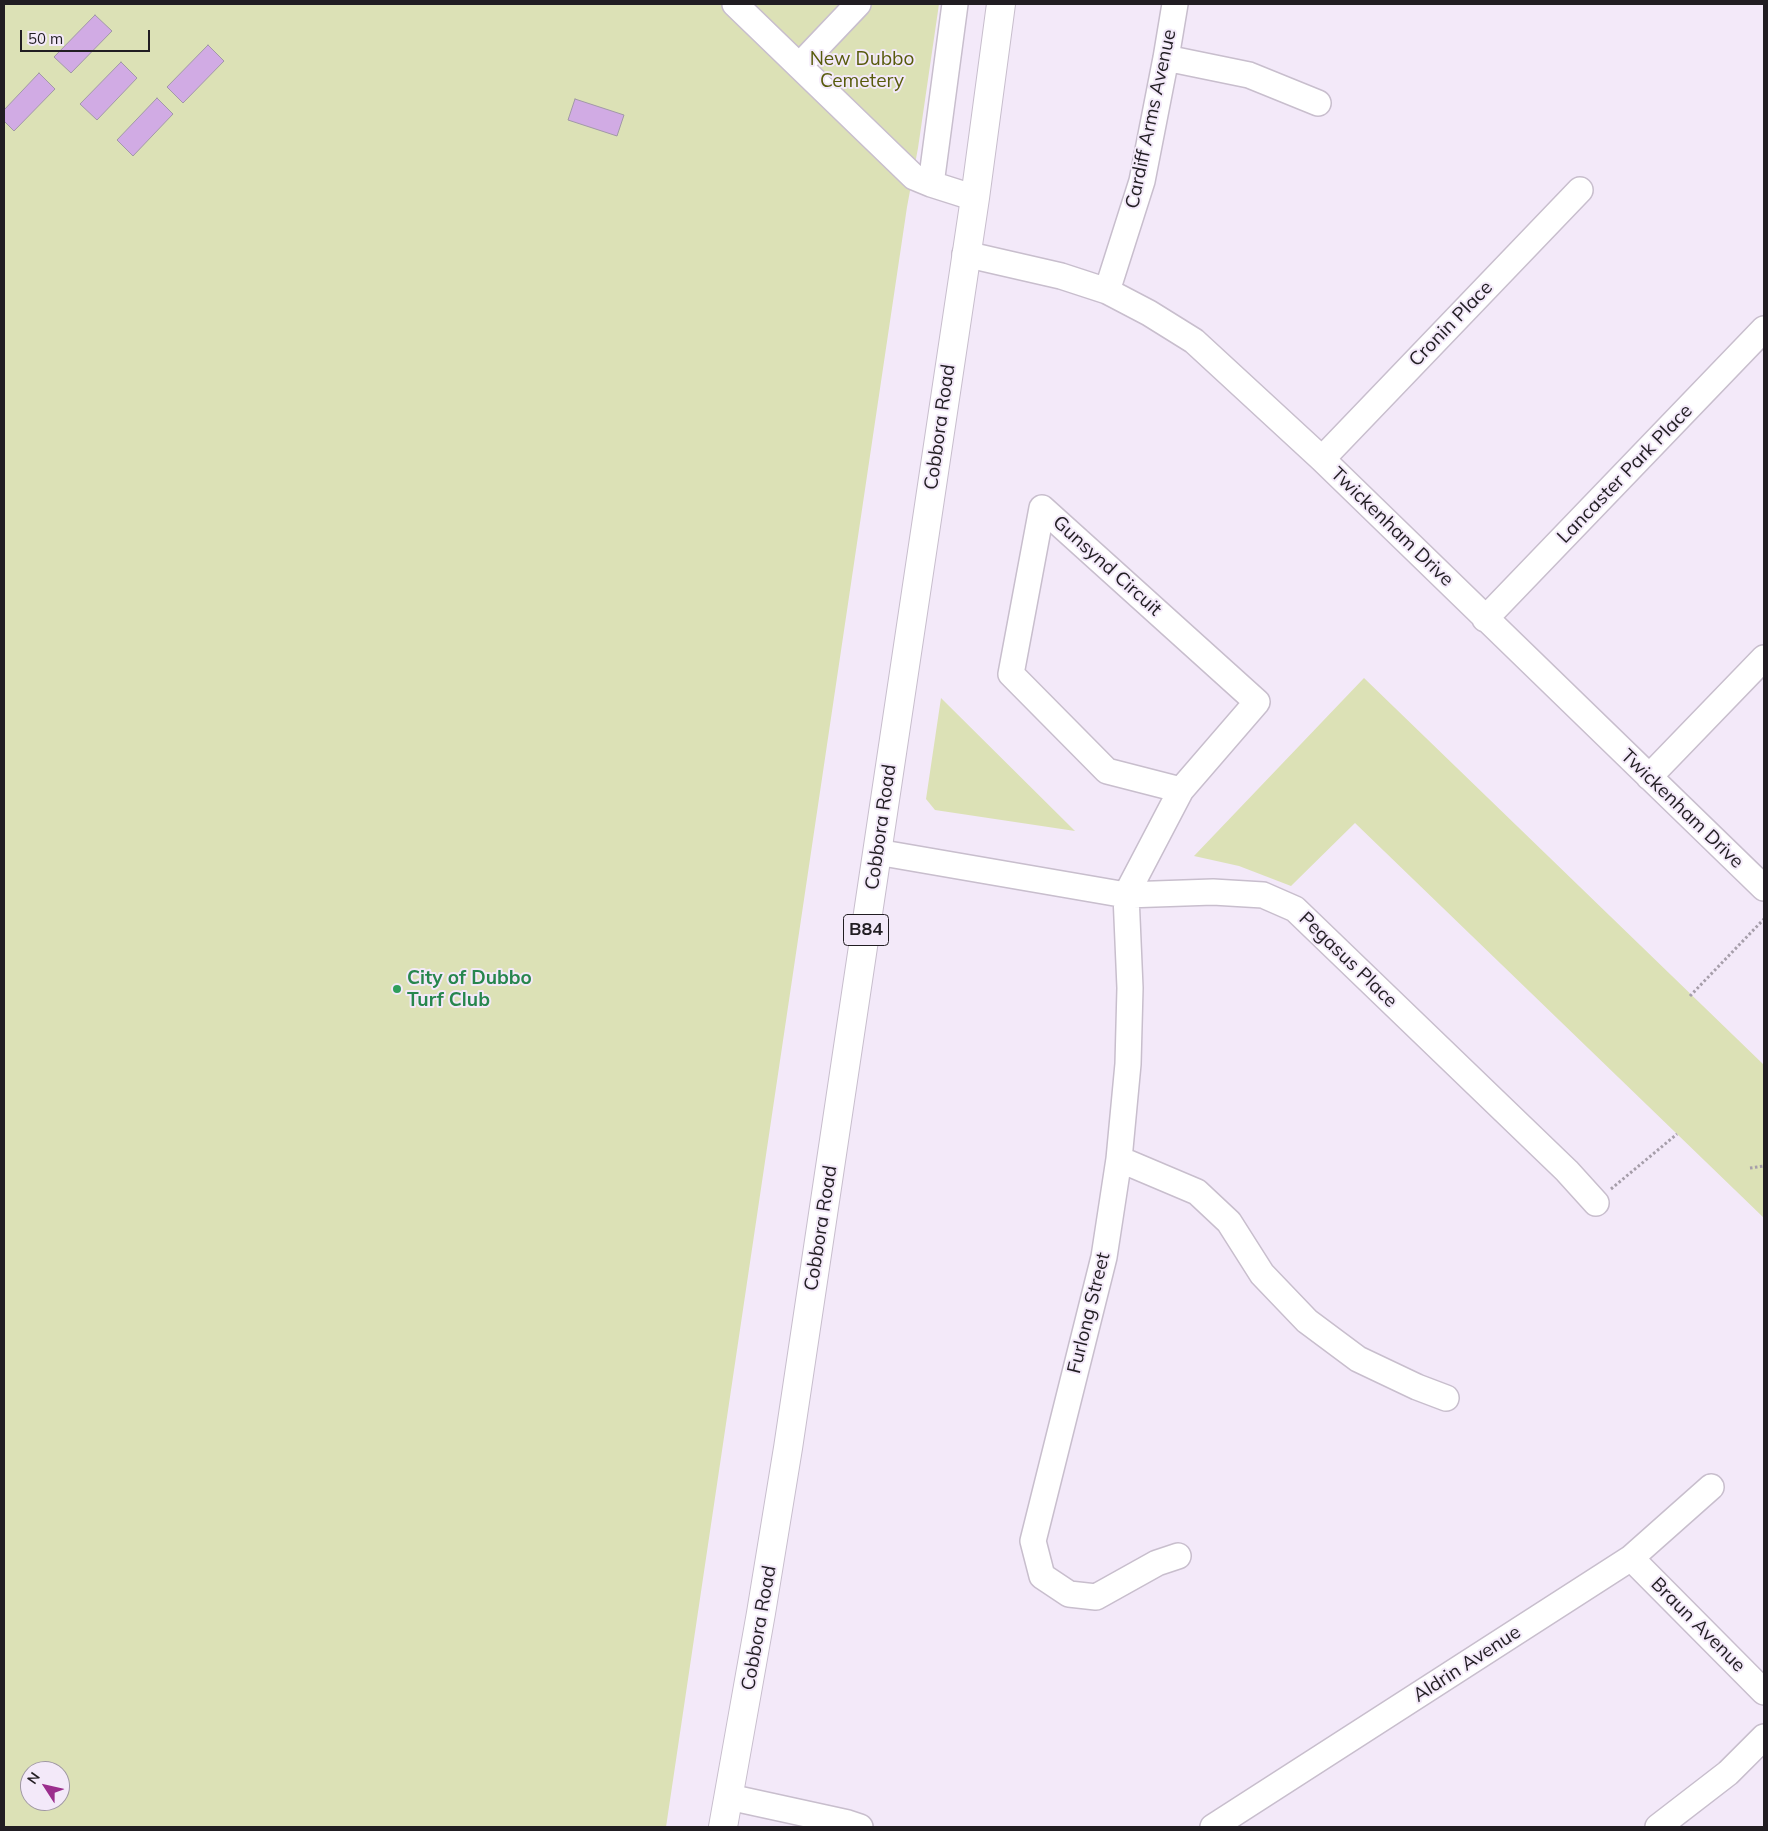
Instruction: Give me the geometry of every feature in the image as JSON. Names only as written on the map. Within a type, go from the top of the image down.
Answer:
[{"type":"main road","name":"Cobbora Road","points":[[724,1827],[788,1448],[974,198],[1001,4]]},
{"type":"street","points":[[735,4],[914,177],[974,198]]},
{"type":"street","points":[[800,65],[858,4]]},
{"type":"street","points":[[931,184],[954,4]]},
{"type":"street","name":"Cardiff Arms Avenue","points":[[1107,291],[1142,181],[1175,4]]},
{"type":"street","points":[[1166,58],[1249,75],[1318,103]]},
{"type":"street","name":"Cronin Place","points":[[1322,459],[1580,190]]},
{"type":"street","name":"Twickenham Drive","points":[[965,254],[1061,276],[1107,291],[1149,313],[1194,341],[1322,459],[1764,888]]},
{"type":"street","name":"Lancaster Park Place","points":[[1485,619],[1764,330]]},
{"type":"street","name":"Gunsynd Circuit","points":[[1126,895],[1181,790],[1257,702],[1042,508],[1011,674],[1107,772],[1181,790]]},
{"type":"street","points":[[1649,777],[1764,658]]},
{"type":"street","name":"Pegasus Place","points":[[877,852],[1126,895],[1213,892],[1263,895],[1295,909],[1567,1171],[1596,1203]]},
{"type":"street","name":"Furlong Street","points":[[1126,895],[1130,988],[1128,1064],[1119,1159],[1104,1256],[1033,1541],[1042,1576],[1069,1594],[1087,1596],[1096,1596],[1158,1563],[1178,1556]]},
{"type":"street","points":[[1119,1159],[1197,1192],[1229,1222],[1262,1274],[1307,1321],[1358,1359],[1417,1387],[1446,1398]]},
{"type":"street","name":"Aldrin Avenue","points":[[1213,1827],[1631,1558],[1712,1487]]},
{"type":"street","name":"Braun Avenue","points":[[1631,1558],[1764,1692]]},
{"type":"street","points":[[1658,1827],[1728,1773],[1764,1737]]},
{"type":"street","points":[[729,1797],[860,1827]]},
{"type":"path","points":[[1690,996],[1764,919]]},
{"type":"path","points":[[1596,1203],[1676,1134]]},
{"type":"path","points":[[1750,1168],[1764,1166]]},
{"type":"green space","name":"City of Dubbo Turf Club","points":[[4,4],[939,4],[918,148],[907,207],[666,1827],[4,1827]]},
{"type":"green space","points":[[1364,678],[1764,1065],[1764,1218],[1355,823],[1291,886],[1239,866],[1194,856]]},
{"type":"green space","points":[[941,698],[1075,831],[935,810],[926,799]]},
{"type":"building","points":[[95,15],[112,31],[71,73],[54,57]]},
{"type":"building","points":[[208,45],[224,61],[183,103],[167,87]]},
{"type":"building","points":[[121,62],[137,78],[97,120],[80,104]]},
{"type":"building","points":[[39,73],[55,89],[14,131],[4,121],[4,110]]},
{"type":"building","points":[[157,98],[173,114],[133,156],[117,140]]},
{"type":"building","points":[[575,99],[624,115],[617,136],[568,120]]},
{"type":"place","name":"City of Dubbo Turf Club","points":[[397,989]]},
{"type":"park label","name":"New Dubbo Cemetery","points":[[862,70]]}]
